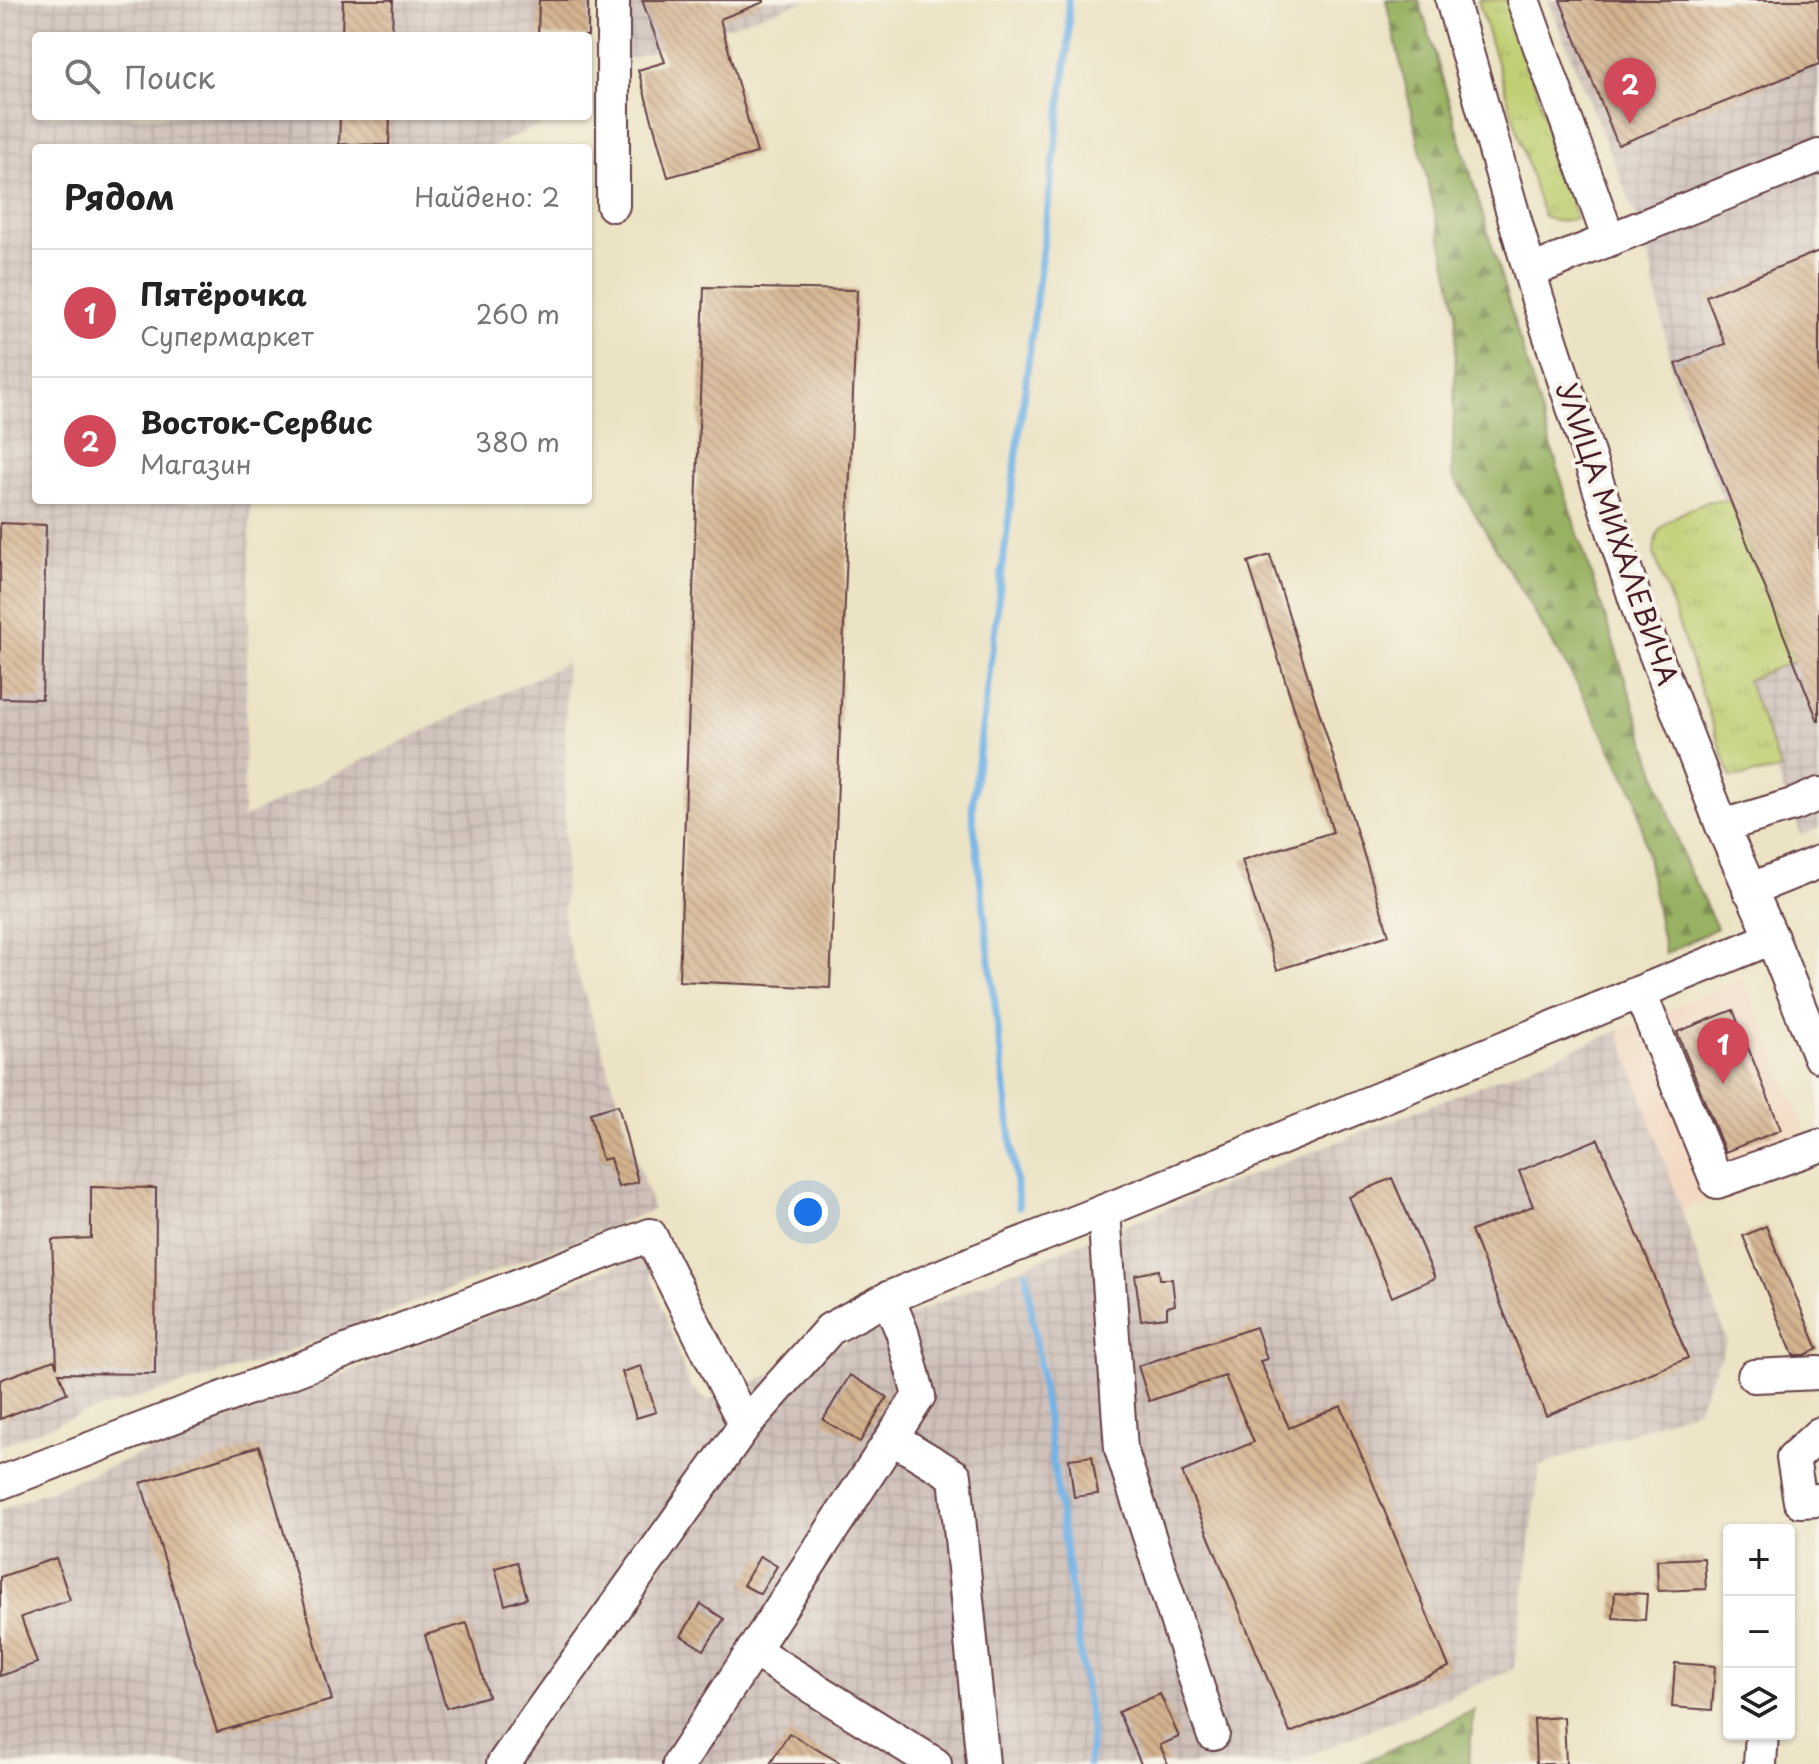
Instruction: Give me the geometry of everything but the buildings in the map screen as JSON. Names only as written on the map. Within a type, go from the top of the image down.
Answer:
[{"type":"street","points":[[613,0],[613,205]]},
{"type":"street","name":"УЛИЦА МИХАЛЕВИЧА","points":[[1452,0],[1537,297],[1641,617],[1722,826],[1772,938],[1819,1056]]},
{"type":"street","points":[[1523,0],[1609,240]]},
{"type":"street","points":[[1531,271],[1819,156]]},
{"type":"street","points":[[1722,826],[1819,794]]},
{"type":"street","points":[[1749,890],[1819,862]]},
{"type":"street","points":[[503,1764],[745,1425],[830,1329],[888,1298],[979,1260],[1772,938]]},
{"type":"street","points":[[1640,993],[1717,1182],[1819,1146]]},
{"type":"street","points":[[1104,1211],[1121,1449],[1213,1734]]},
{"type":"street","points":[[0,1483],[650,1235],[745,1425]]},
{"type":"street","points":[[679,1764],[919,1396],[902,1332],[888,1298]]},
{"type":"street","points":[[1754,1376],[1819,1373]]},
{"type":"street","points":[[1819,1434],[1793,1458],[1800,1501],[1819,1500]]},
{"type":"street","points":[[892,1438],[955,1476],[983,1764]]},
{"type":"street","points":[[753,1650],[935,1764]]},
{"type":"street","points":[[1760,1764],[1762,1740]]},
{"type":"shaded area","points":[[0,0],[593,0],[591,32],[32,32],[32,120],[550,120],[498,144],[32,144],[32,504],[251,504],[243,818],[566,663],[564,930],[653,1210],[261,1362],[81,1414],[0,1446]]},
{"type":"shaded area","points":[[625,0],[807,0],[625,60]]},
{"type":"shaded area","points":[[1548,0],[1819,0],[1819,828],[1801,835],[1739,678],[1731,518],[1675,384],[1646,241]]},
{"type":"shaded area","points":[[1742,978],[1817,1157],[1681,1211],[1619,1031]]},
{"type":"shaded area","points":[[1619,1031],[1727,1341],[1697,1409],[1540,1466],[1514,1669],[1288,1764],[1015,1764],[1002,1761],[1001,1764],[0,1764],[0,1510],[644,1255],[689,1385],[708,1401],[1074,1245]]},
{"type":"green space","points":[[1386,0],[1419,0],[1572,516],[1685,862],[1717,928],[1665,954],[1636,796],[1580,689],[1452,475],[1457,309]]},
{"type":"green space","points":[[1478,0],[1509,0],[1576,218],[1555,221],[1543,215]]},
{"type":"green space","points":[[1710,501],[1730,501],[1794,661],[1747,680],[1781,770],[1731,778],[1654,553],[1657,535],[1667,523]]},
{"type":"green space","points":[[1474,1710],[1471,1764],[1360,1764]]},
{"type":"waterway","points":[[1019,1207],[972,809],[1069,39],[1068,0]]},
{"type":"waterway","points":[[1026,1272],[1091,1729],[1089,1764]]},
{"type":"place","name":"Восток-Сервис","points":[[1630,124]]},
{"type":"place","name":"Пятёрочка","points":[[1723,1084]]}]
